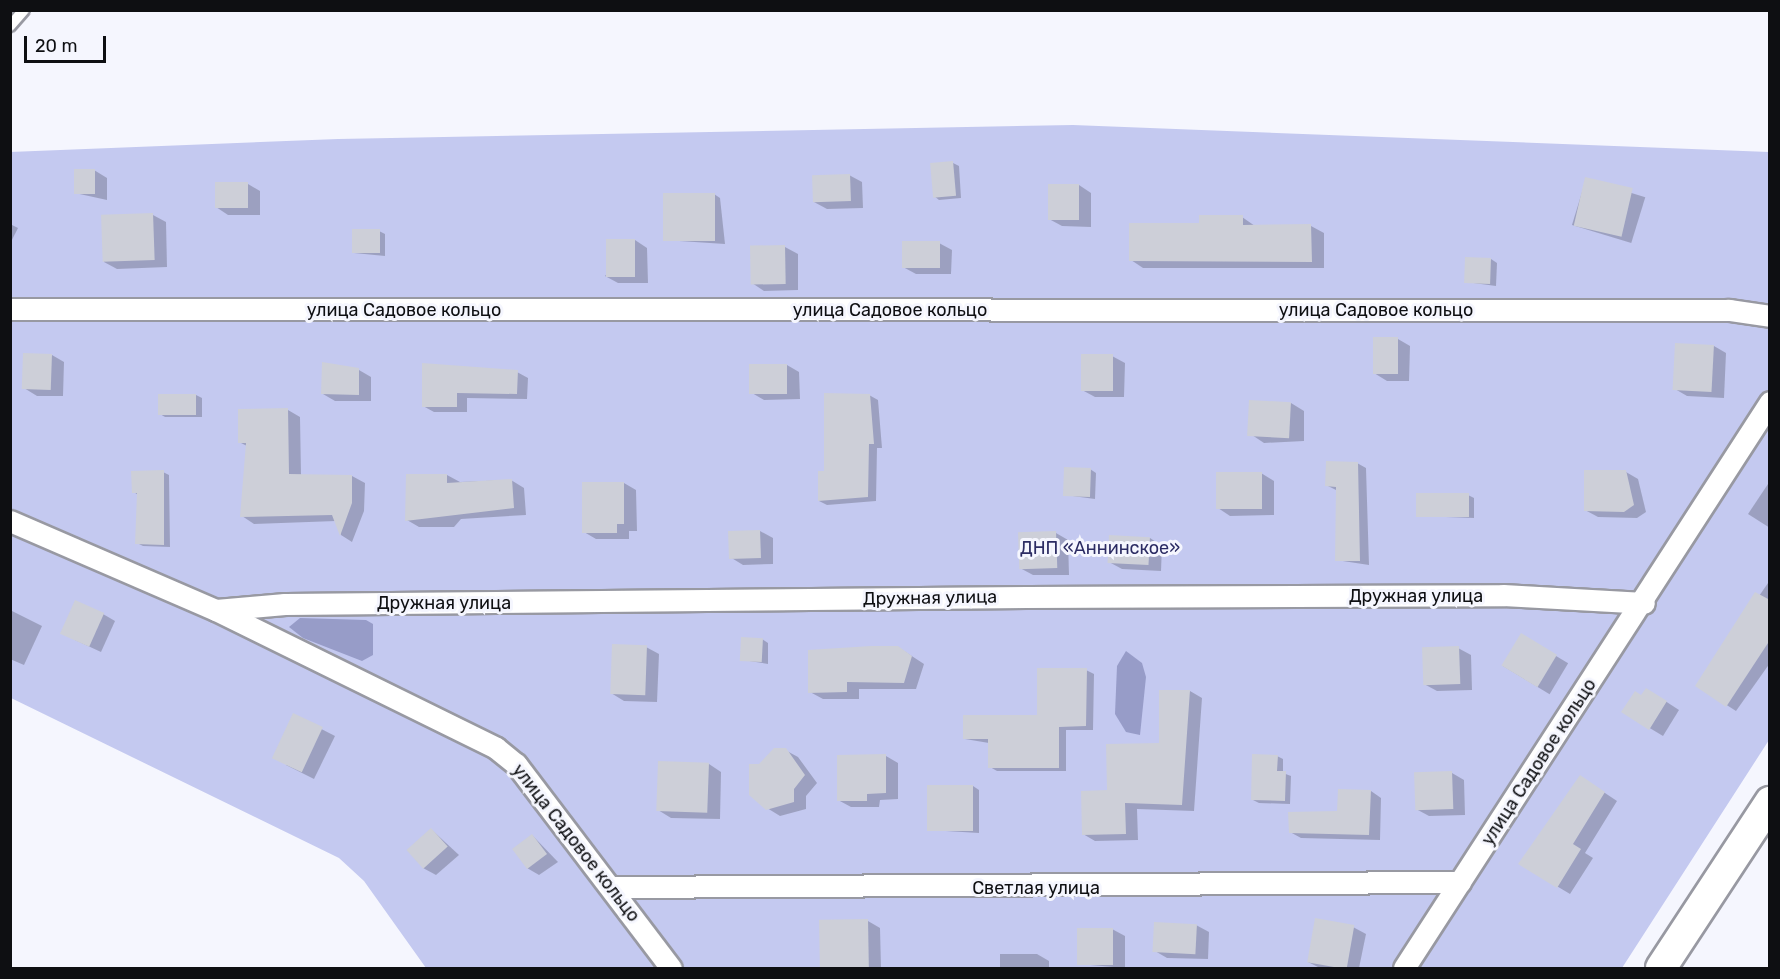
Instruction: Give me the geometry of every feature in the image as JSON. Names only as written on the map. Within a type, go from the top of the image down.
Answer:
[{"type":"main road","points":[[1660,969],[1770,802]]},
{"type":"street","name":"улица Садовое кольцо","points":[[10,309],[1729,310],[1770,316]]},
{"type":"street","name":"улица Садовое кольцо","points":[[1404,969],[1644,603],[1770,402]]},
{"type":"street","name":"улица Садовое кольцо","points":[[10,521],[216,610],[495,748],[516,764],[612,887],[671,969]]},
{"type":"street","name":"Дружная улица","points":[[216,610],[285,604],[1026,597],[1503,595],[1644,603]]},
{"type":"street","name":"Светлая улица","points":[[612,887],[1460,882]]},
{"type":"lane","points":[[10,26],[24,10]]},
{"type":"green space","name":"ДНП «Аннинское»","points":[[1073,125],[1769,152],[1769,740],[1622,968],[426,968],[364,881],[339,858],[11,698],[10,152],[338,139]]},
{"type":"shaded area","points":[[300,618],[366,620],[373,624],[373,655],[362,661],[303,638],[289,627]]},
{"type":"shaded area","points":[[1126,651],[1142,663],[1146,677],[1140,735],[1126,732],[1115,714],[1117,666]]},
{"type":"building","points":[[953,161],[956,196],[933,198],[930,163]]},
{"type":"building","points":[[74,169],[95,169],[95,194],[74,194]]},
{"type":"building","points":[[850,174],[851,201],[813,202],[812,175]]},
{"type":"building","points":[[1585,177],[1633,188],[1621,237],[1574,226]]},
{"type":"building","points":[[215,182],[248,182],[248,208],[215,208]]},
{"type":"building","points":[[1048,184],[1079,184],[1079,220],[1048,220]]},
{"type":"building","points":[[663,193],[715,193],[715,241],[663,241]]},
{"type":"building","points":[[153,213],[155,260],[103,262],[101,215]]},
{"type":"building","points":[[1199,215],[1243,215],[1243,225],[1311,224],[1312,262],[1129,261],[1129,223],[1199,223]]},
{"type":"building","points":[[352,229],[380,229],[380,253],[352,253]]},
{"type":"building","points":[[606,239],[635,239],[635,277],[606,277]]},
{"type":"building","points":[[902,241],[940,241],[940,268],[902,268]]},
{"type":"building","points":[[785,245],[786,284],[751,285],[750,246]]},
{"type":"building","points":[[1465,257],[1491,258],[1490,284],[1464,283]]},
{"type":"building","points":[[1373,337],[1398,337],[1398,374],[1373,374]]},
{"type":"building","points":[[1675,343],[1714,345],[1711,392],[1673,390]]},
{"type":"building","points":[[23,353],[52,354],[51,390],[22,389]]},
{"type":"building","points":[[1081,354],[1113,354],[1113,391],[1081,391]]},
{"type":"building","points":[[322,362],[359,368],[359,395],[321,394]]},
{"type":"building","points":[[422,363],[518,370],[517,394],[457,393],[457,407],[422,407]]},
{"type":"building","points":[[749,364],[787,364],[787,394],[749,394]]},
{"type":"building","points":[[824,393],[870,394],[874,444],[869,444],[868,497],[818,501],[818,471],[824,471]]},
{"type":"building","points":[[158,394],[196,394],[196,415],[158,415]]},
{"type":"building","points":[[1249,400],[1291,402],[1289,438],[1247,436]]},
{"type":"building","points":[[288,408],[289,474],[352,475],[352,503],[340,536],[332,515],[240,517],[246,443],[238,443],[238,409]]},
{"type":"building","points":[[1326,461],[1358,462],[1360,561],[1335,561],[1336,487],[1325,486]]},
{"type":"building","points":[[1064,467],[1091,468],[1090,497],[1063,496]]},
{"type":"building","points":[[164,470],[164,545],[135,544],[137,493],[132,493],[131,471]]},
{"type":"building","points":[[1584,470],[1626,470],[1634,505],[1624,512],[1584,511]]},
{"type":"building","points":[[1216,472],[1262,472],[1262,509],[1216,509]]},
{"type":"building","points":[[406,474],[447,474],[447,483],[512,479],[514,508],[405,521]]},
{"type":"building","points":[[582,482],[624,482],[624,524],[617,524],[617,533],[582,533]]},
{"type":"building","points":[[1416,493],[1469,493],[1469,517],[1416,517]]},
{"type":"building","points":[[760,530],[761,558],[729,559],[728,531]]},
{"type":"building","points":[[1056,531],[1057,568],[1019,569],[1018,532]]},
{"type":"building","points":[[1109,535],[1150,537],[1148,565],[1108,563]]},
{"type":"building","points":[[1755,592],[1770,600],[1770,640],[1726,707],[1695,686]]},
{"type":"building","points":[[75,600],[104,613],[89,647],[60,634]]},
{"type":"building","points":[[1521,633],[1557,655],[1537,687],[1501,666]]},
{"type":"building","points":[[741,637],[763,638],[762,662],[740,661]]},
{"type":"building","points":[[612,644],[647,645],[645,695],[610,694]]},
{"type":"building","points":[[898,646],[912,656],[904,683],[847,682],[847,692],[808,693],[808,650]]},
{"type":"building","points":[[1459,646],[1460,684],[1423,685],[1422,647]]},
{"type":"building","points":[[1037,668],[1087,668],[1086,726],[1059,727],[1059,768],[988,768],[988,739],[963,739],[963,715],[1037,715]]},
{"type":"building","points":[[1646,688],[1667,701],[1649,730],[1621,712],[1635,691],[1641,695]]},
{"type":"building","points":[[1159,690],[1190,690],[1182,805],[1125,803],[1126,834],[1082,835],[1081,791],[1107,790],[1106,744],[1159,743]]},
{"type":"building","points":[[293,713],[323,727],[302,772],[272,758]]},
{"type":"building","points":[[774,748],[786,748],[805,775],[794,789],[794,802],[766,810],[749,795],[749,764],[759,764]]},
{"type":"building","points":[[886,754],[886,793],[867,794],[867,801],[837,801],[837,755]]},
{"type":"building","points":[[1252,754],[1278,755],[1277,771],[1286,771],[1285,801],[1251,800]]},
{"type":"building","points":[[658,761],[709,763],[707,813],[656,811]]},
{"type":"building","points":[[1452,771],[1453,809],[1415,810],[1414,772]]},
{"type":"building","points":[[1580,775],[1605,792],[1573,844],[1581,849],[1557,888],[1518,864]]},
{"type":"building","points":[[927,785],[973,785],[973,831],[927,831]]},
{"type":"building","points":[[1338,789],[1371,790],[1369,835],[1289,833],[1288,812],[1337,811]]},
{"type":"building","points":[[431,828],[448,847],[423,869],[406,850]]},
{"type":"building","points":[[532,834],[547,854],[527,869],[512,849]]},
{"type":"building","points":[[1315,918],[1354,925],[1347,968],[1307,962]]},
{"type":"building","points":[[868,919],[869,968],[820,968],[819,920]]},
{"type":"building","points":[[1154,922],[1197,924],[1195,954],[1152,952]]},
{"type":"building","points":[[1077,928],[1113,928],[1113,965],[1077,965]]}]
